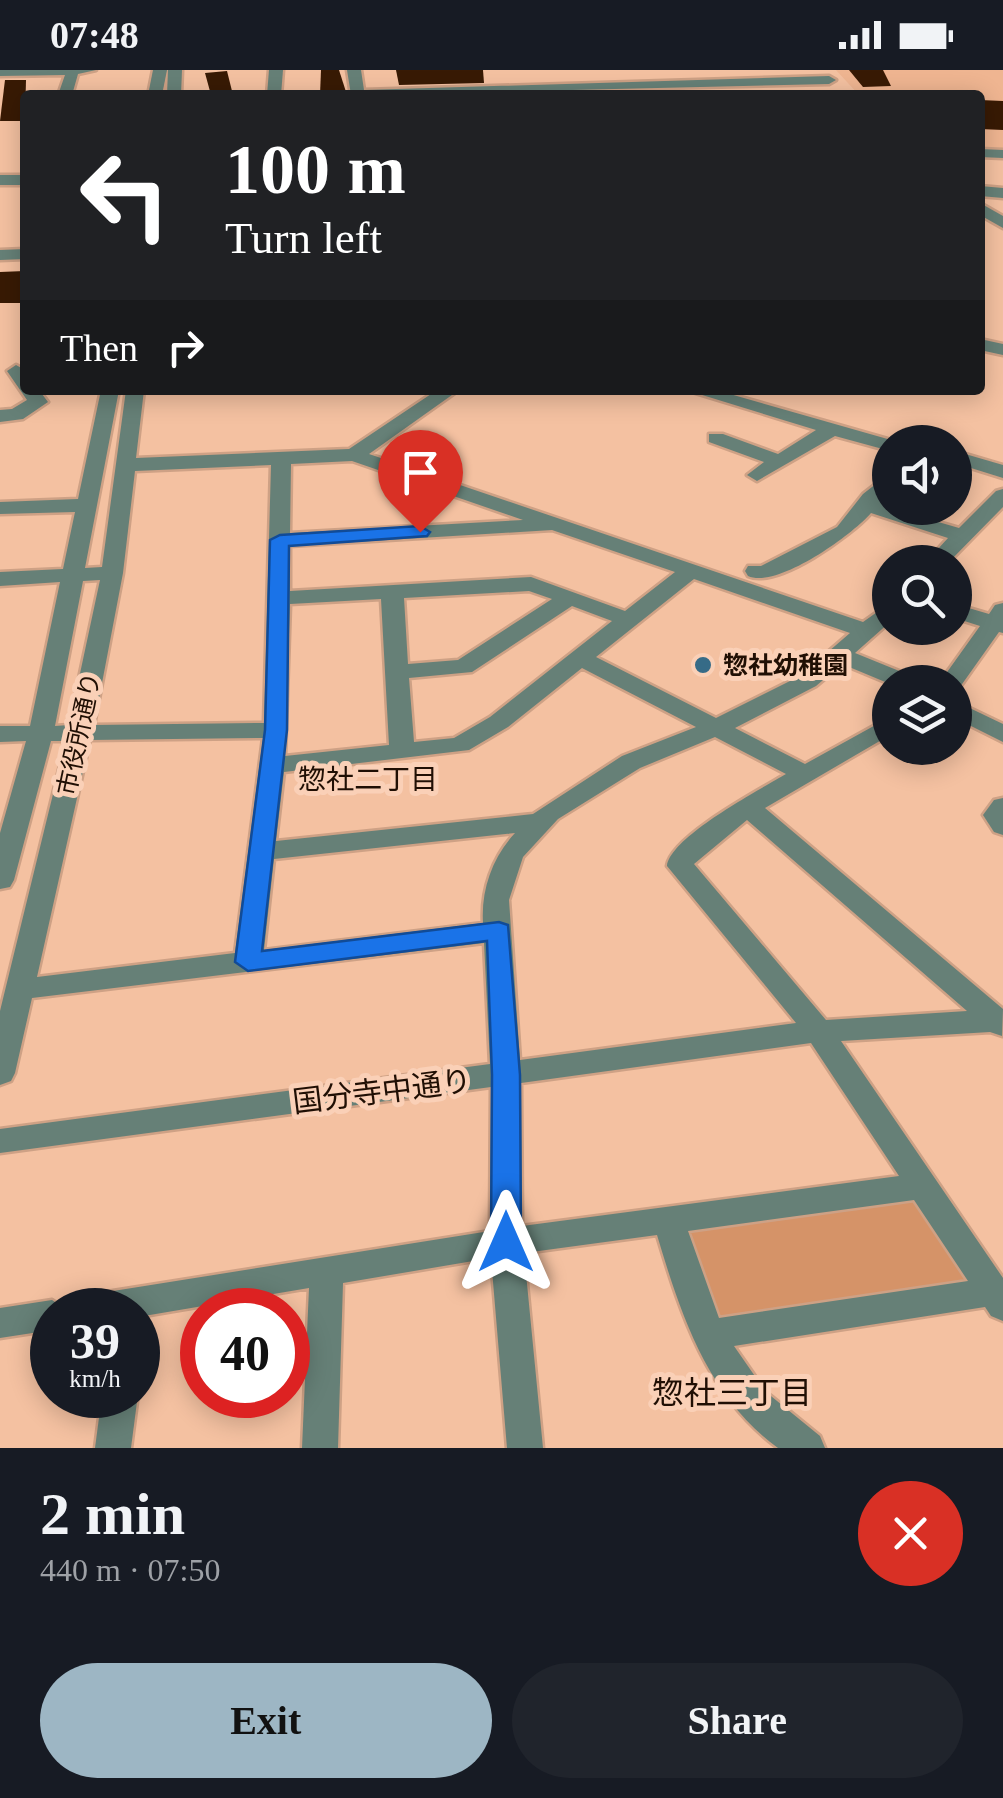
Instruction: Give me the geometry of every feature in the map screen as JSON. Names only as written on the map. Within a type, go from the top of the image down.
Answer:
[{"type":"street","points":[[0,72],[89,70]]},
{"type":"street","points":[[611,90],[825,75]]},
{"type":"street","points":[[0,416],[31,410],[38,402],[33,395]]},
{"type":"street","name":"市役所通り","points":[[0,880],[41,733],[109,395]]},
{"type":"street","name":"市役所通り","points":[[0,1073],[23,989],[112,573],[134,395]]},
{"type":"street","points":[[354,455],[443,395]]},
{"type":"street","points":[[713,395],[872,439]]},
{"type":"street","points":[[757,474],[832,429]]},
{"type":"street","points":[[716,438],[777,460]]},
{"type":"street","points":[[124,464],[354,455],[868,630]]},
{"type":"street","points":[[248,962],[276,730],[281,459]]},
{"type":"street","points":[[972,463],[1003,472]]},
{"type":"street","points":[[954,545],[1003,494]]},
{"type":"street","points":[[870,498],[873,506],[963,536]]},
{"type":"street","points":[[756,571],[762,574],[844,531],[870,498]]},
{"type":"street","points":[[0,508],[84,504]]},
{"type":"street","points":[[280,540],[561,524]]},
{"type":"street","points":[[272,765],[460,745],[499,722],[692,569]]},
{"type":"street","points":[[0,579],[112,573]]},
{"type":"street","points":[[278,598],[531,584],[627,618]]},
{"type":"street","points":[[392,592],[402,751]]},
{"type":"street","points":[[397,672],[464,667],[571,597]]},
{"type":"street","points":[[965,665],[1000,620],[972,614]]},
{"type":"street","points":[[525,1448],[506,1242],[506,1075],[496,900],[511,854],[541,822],[631,762],[778,698],[872,626]]},
{"type":"street","points":[[840,654],[872,668]]},
{"type":"street","points":[[579,658],[803,773]]},
{"type":"street","points":[[972,717],[1003,734]]},
{"type":"street","points":[[0,734],[276,730]]},
{"type":"street","points":[[706,1336],[997,1299],[819,1031],[680,866],[682,857],[748,807],[872,735]]},
{"type":"street","points":[[1003,806],[996,815],[1003,826]]},
{"type":"street","points":[[748,807],[1001,1022]]},
{"type":"street","points":[[262,851],[541,822]]},
{"type":"street","points":[[23,989],[499,931]]},
{"type":"street","name":"国分寺中通り","points":[[0,1141],[819,1031],[1001,1022]]},
{"type":"street","points":[[160,1302],[506,1242],[920,1186]]},
{"type":"street","points":[[669,1222],[706,1336],[778,1431],[807,1448]]},
{"type":"street","points":[[320,1448],[328,1271]]},
{"type":"street","points":[[0,1323],[30,1318]]},
{"type":"street","points":[[113,1448],[117,1418]]},
{"type":"shaded area","points":[[836,70],[1003,70],[1003,152],[985,150],[985,90],[854,90]]},
{"type":"shaded area","points":[[910,1197],[920,1201],[973,1279],[971,1287],[717,1326],[687,1230]]},
{"type":"building","points":[[321,70],[339,70],[345,90],[320,90]]},
{"type":"building","points":[[396,70],[483,70],[484,83],[399,85]]},
{"type":"building","points":[[849,70],[883,70],[891,86],[863,87]]},
{"type":"building","points":[[227,71],[232,90],[210,90],[205,73]]},
{"type":"building","points":[[5,80],[26,80],[26,90],[20,90],[20,121],[0,121]]},
{"type":"building","points":[[985,100],[1003,101],[1003,130],[985,129]]},
{"type":"building","points":[[20,271],[20,303],[0,303],[0,272]]},
{"type":"place","name":"惣社幼稚園","points":[[703,665]]},
{"type":"district","name":"惣社二丁目","points":[[368,779]]},
{"type":"district","name":"惣社三丁目","points":[[732,1393]]},
{"type":"route","points":[[420,532],[280,540],[276,730],[248,962],[499,931],[506,1075],[506,1242]]}]
